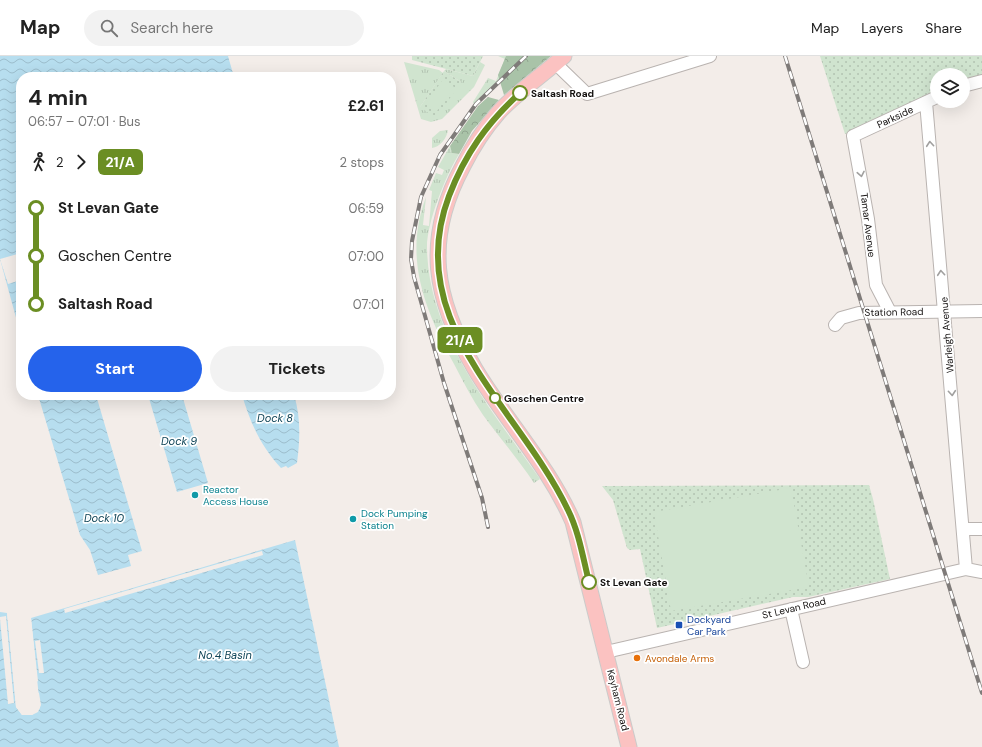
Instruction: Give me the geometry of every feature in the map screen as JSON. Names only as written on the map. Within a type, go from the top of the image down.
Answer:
[{"type":"main road","points":[[560,60],[498,113],[482,133],[467,158],[455,180],[439,229],[437,249],[439,275],[444,302],[455,330],[475,369],[541,465],[568,510],[579,539],[606,652]]},
{"type":"main road","name":"Keyham Road","points":[[606,652],[629,747]]},
{"type":"street","points":[[560,60],[587,94],[710,56]]},
{"type":"street","points":[[970,84],[982,81]]},
{"type":"street","name":"Parkside","points":[[853,136],[930,101]]},
{"type":"street","name":"Warleigh Avenue","points":[[932,108],[945,312],[966,569]]},
{"type":"street","name":"Tamar Avenue","points":[[853,136],[868,219],[876,284],[890,312]]},
{"type":"street","name":"Station Road","points":[[835,325],[841,318],[859,313],[982,311]]},
{"type":"street","points":[[963,529],[982,529]]},
{"type":"street","name":"St Levan Road","points":[[606,652],[966,569],[982,572]]},
{"type":"street","points":[[791,609],[803,662]]},
{"type":"green space","points":[[412,56],[483,56],[473,76],[412,60]]},
{"type":"green space","points":[[498,56],[524,56],[474,104],[473,102],[488,78],[496,81],[505,59]]},
{"type":"green space","points":[[506,56],[551,56],[504,95],[498,75]]},
{"type":"green space","points":[[820,56],[982,56],[982,77],[970,81],[970,68],[930,68],[930,97],[845,134]]},
{"type":"green space","points":[[404,62],[439,70],[443,73],[420,107],[461,82],[444,71],[446,69],[473,76],[480,62],[485,65],[474,87],[442,119],[431,122],[421,119]]},
{"type":"green space","points":[[444,71],[461,82],[436,118],[420,107]]},
{"type":"green space","points":[[443,79],[454,87],[437,111],[426,104]]},
{"type":"green space","points":[[488,97],[499,100],[472,131],[459,154],[452,153],[450,146],[478,106]]},
{"type":"green space","points":[[448,130],[443,142],[432,148],[432,138],[440,131]]},
{"type":"green space","points":[[450,146],[452,153],[459,154],[448,174],[433,213],[427,249],[430,281],[439,312],[451,342],[466,371],[484,399],[540,479],[534,483],[483,415],[471,396],[434,324],[420,283],[417,262],[419,219],[426,197],[423,225],[429,226],[432,191],[429,190],[436,173],[442,175],[444,170],[438,167]]},
{"type":"green space","points":[[869,485],[890,579],[808,597],[793,597],[657,628],[640,549],[630,550],[627,548],[613,500],[602,486]]},
{"type":"green space","points":[[791,488],[809,587],[671,611],[654,512]]},
{"type":"water","points":[[0,56],[228,56],[233,72],[16,72],[16,318],[0,259]]},
{"type":"water","name":"Dock 10","points":[[40,400],[97,400],[142,551],[128,555],[131,566],[98,575],[90,550],[80,535]]},
{"type":"water","name":"Dock 9","points":[[149,400],[183,400],[208,483],[177,492]]},
{"type":"water","name":"Dock 8","points":[[244,400],[295,400],[299,429],[297,463],[288,468],[286,466],[281,468],[262,443]]},
{"type":"water","name":"No.4 Basin","points":[[295,540],[339,747],[0,747],[0,612],[7,613],[16,707],[22,715],[32,715],[40,708],[31,618]]},
{"type":"pier","points":[[16,254],[16,282],[8,284],[0,259]]},
{"type":"pier","points":[[262,551],[263,555],[65,613],[64,609]]},
{"type":"pier","points":[[7,613],[9,614],[18,707],[23,713],[29,714],[36,710],[39,705],[34,682],[36,679],[29,618],[31,618],[38,681],[36,682],[37,692],[39,693],[41,705],[38,712],[32,715],[22,715],[16,707]]},
{"type":"pier","points":[[6,616],[14,703],[8,704],[0,619],[0,617]]},
{"type":"pier","points":[[40,640],[44,673],[39,673],[35,641]]},
{"type":"railway","points":[[488,527],[482,498],[444,383],[414,277],[411,259],[412,241],[421,197],[440,155],[476,104],[526,56]]},
{"type":"railway","points":[[785,56],[982,693]]},
{"type":"bus line","name":"21/A","points":[[520,93],[498,113],[482,133],[455,180],[439,229],[437,249],[439,275],[444,302],[455,330],[475,369],[541,465],[568,510],[579,539],[589,582]]},
{"type":"place","name":"Saltash Road","points":[[520,93]]},
{"type":"place","name":"Goschen Centre","points":[[495,398]]},
{"type":"place","name":"Reactor Access House","points":[[195,495]]},
{"type":"place","name":"Dock Pumping Station","points":[[353,519]]},
{"type":"place","name":"St Levan Gate","points":[[589,582]]},
{"type":"place","name":"Dockyard Car Park","points":[[679,625]]},
{"type":"place","name":"Avondale Arms","points":[[637,658]]}]
